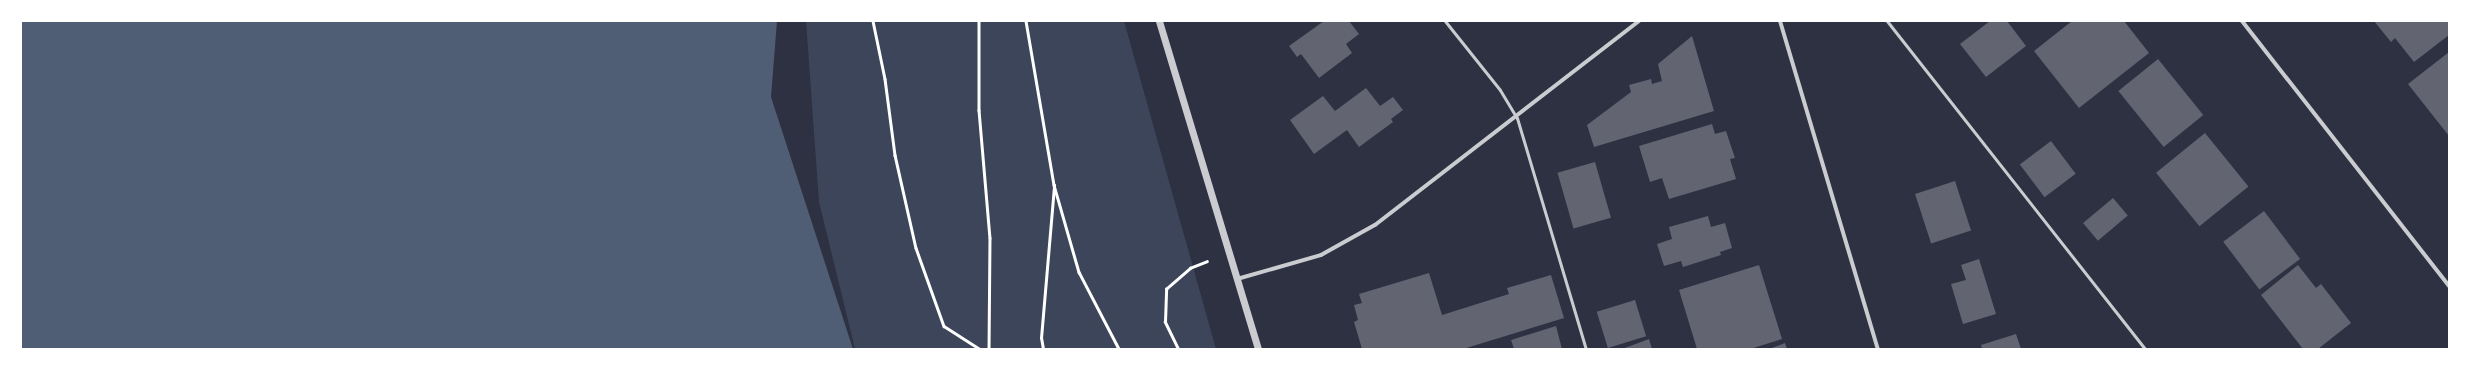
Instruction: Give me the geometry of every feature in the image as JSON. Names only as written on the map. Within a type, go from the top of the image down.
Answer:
[{"type":"street","points":[[1159,21],[1258,349]]},
{"type":"street","points":[[1237,280],[1321,255],[1375,225],[1517,118],[1639,21]]},
{"type":"street","points":[[1780,21],[1878,349]]},
{"type":"street","points":[[2242,21],[2449,286]]},
{"type":"lane","points":[[1445,21],[1500,90],[1517,118],[1586,349]]},
{"type":"lane","points":[[1887,21],[2145,349]]},
{"type":"path","points":[[873,21],[885,79],[896,156],[916,248],[944,326],[980,349]]},
{"type":"path","points":[[979,21],[979,110],[990,238],[990,349]]},
{"type":"path","points":[[1026,21],[1054,185],[1079,272],[1119,349]]},
{"type":"path","points":[[1043,349],[1041,338],[1054,185]]},
{"type":"path","points":[[1178,349],[1164,322],[1166,289],[1190,268],[1229,251]]},
{"type":"shaded area","points":[[21,21],[777,21],[771,97],[853,349],[21,349]]},
{"type":"shaded area","points":[[806,21],[1124,21],[1216,349],[855,349],[819,202]]},
{"type":"building","points":[[1324,21],[1349,21],[1359,34],[1346,44],[1352,53],[1319,78],[1301,54],[1297,57],[1289,46]]},
{"type":"building","points":[[1990,21],[2007,21],[2026,46],[1986,77],[1960,44]]},
{"type":"building","points":[[2072,21],[2124,21],[2149,53],[2079,108],[2034,51]]},
{"type":"building","points":[[2374,21],[2449,21],[2449,35],[2414,62],[2395,38],[2391,42]]},
{"type":"building","points":[[1692,36],[1714,111],[1594,147],[1587,125],[1631,92],[1629,85],[1651,79],[1652,84],[1662,81],[1658,64]]},
{"type":"building","points":[[2449,52],[2449,136],[2408,84]]},
{"type":"building","points":[[2158,59],[2203,115],[2164,147],[2118,91]]},
{"type":"building","points":[[1366,88],[1380,106],[1393,97],[1403,110],[1391,119],[1393,122],[1359,147],[1347,130],[1314,154],[1290,120],[1323,96],[1335,111]]},
{"type":"building","points":[[1712,124],[1715,134],[1726,131],[1735,158],[1730,159],[1736,179],[1669,199],[1662,178],[1650,182],[1639,146]]},
{"type":"building","points":[[2205,133],[2248,187],[2199,226],[2156,173]]},
{"type":"building","points":[[2051,141],[2076,174],[2045,197],[2020,164]]},
{"type":"building","points":[[1595,162],[1611,218],[1573,229],[1558,173]]},
{"type":"building","points":[[1955,181],[1971,230],[1931,243],[1915,194]]},
{"type":"building","points":[[2113,198],[2128,216],[2098,241],[2083,223]]},
{"type":"building","points":[[2264,211],[2300,259],[2259,290],[2223,242]]},
{"type":"building","points":[[1708,216],[1711,227],[1725,223],[1732,248],[1720,252],[1721,255],[1683,267],[1681,261],[1664,266],[1657,244],[1672,239],[1669,227]]},
{"type":"building","points":[[1979,259],[1996,314],[1963,324],[1951,284],[1966,280],[1961,265]]},
{"type":"building","points":[[1759,265],[1782,339],[1750,349],[1697,349],[1679,290]]},
{"type":"building","points":[[2298,265],[2316,288],[2321,284],[2351,323],[2318,349],[2303,349],[2261,295]]},
{"type":"building","points":[[1429,273],[1442,315],[1509,294],[1507,288],[1551,275],[1564,318],[1463,349],[1362,349],[1354,322],[1358,320],[1354,305],[1362,303],[1359,294]]},
{"type":"building","points":[[1635,300],[1646,336],[1608,348],[1597,312]]},
{"type":"building","points":[[1556,326],[1562,349],[1514,349],[1511,340]]},
{"type":"building","points":[[2016,334],[2021,349],[1982,349],[1981,345]]},
{"type":"building","points":[[1649,339],[1652,349],[1622,349]]},
{"type":"building","points":[[1785,343],[1787,349],[1769,349]]}]
